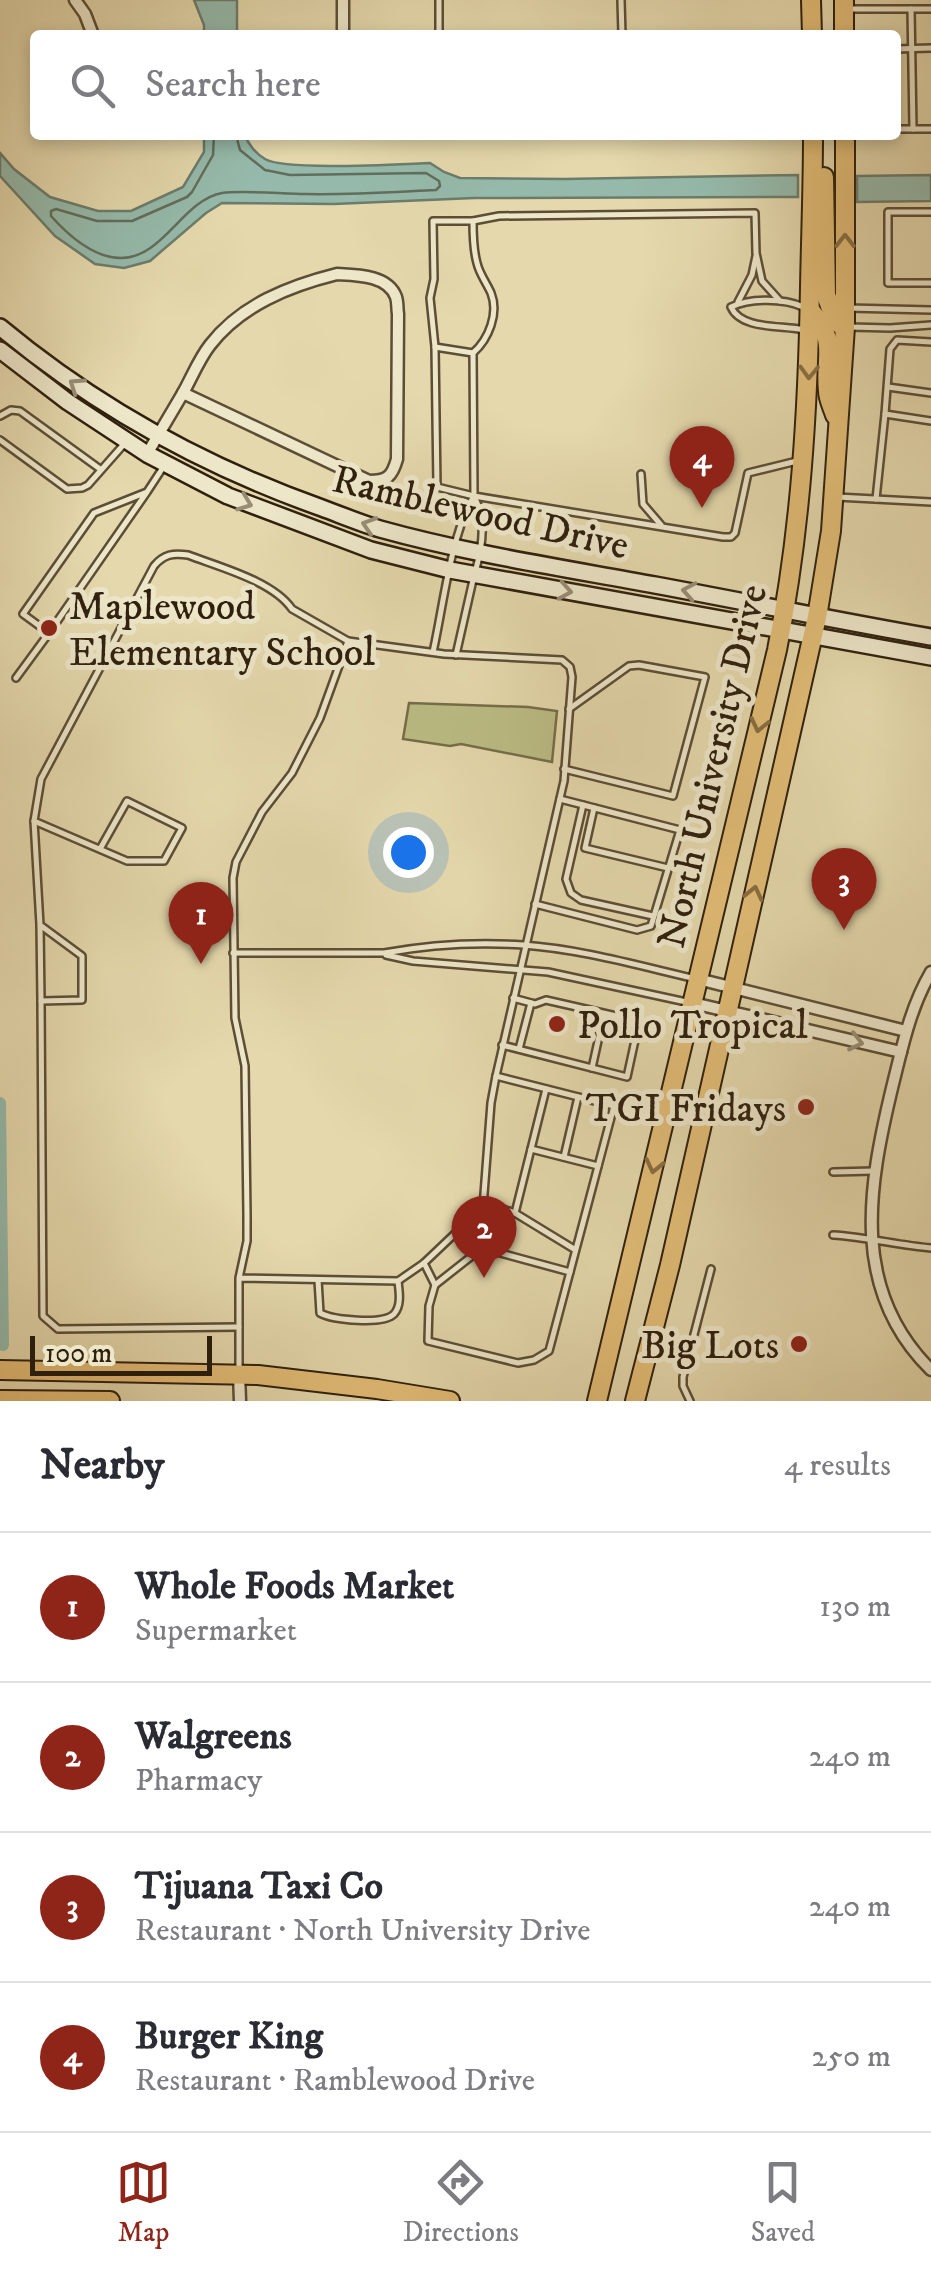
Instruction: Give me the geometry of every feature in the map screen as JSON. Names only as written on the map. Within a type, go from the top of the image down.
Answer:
[{"type":"main road","points":[[811,0],[812,30]]},
{"type":"main road","points":[[844,4],[844,30]]},
{"type":"main road","name":"North University Drive","points":[[597,1401],[785,608],[804,459],[813,140]]},
{"type":"main road","name":"North University Drive","points":[[635,1401],[670,1265],[817,617],[834,496],[845,318],[844,140]]},
{"type":"main road","points":[[813,155],[824,173],[826,295],[836,322],[845,318]]},
{"type":"main road","points":[[810,310],[825,328],[830,359],[828,392],[838,425]]},
{"type":"main road","points":[[0,1370],[238,1374],[450,1401]]},
{"type":"main road","points":[[0,1400],[110,1401]]},
{"type":"street","points":[[75,0],[90,30]]},
{"type":"street","points":[[343,0],[343,30]]},
{"type":"street","points":[[147,454],[208,348],[227,326],[279,293],[337,274],[366,276],[385,284],[396,295],[397,459],[393,474],[383,480],[368,480],[183,393]]},
{"type":"street","name":"Ramblewood Drive","points":[[0,327],[78,387],[158,434],[238,476],[377,528],[480,552],[931,636]]},
{"type":"street","name":"Ramblewood Drive","points":[[0,350],[68,402],[165,464],[228,496],[370,550],[450,570],[931,656]]},
{"type":"street","points":[[931,972],[906,1031],[874,1171],[871,1238],[874,1264],[887,1306],[915,1353],[931,1370]]},
{"type":"street","points":[[698,979],[906,1031]]},
{"type":"street","points":[[693,1004],[901,1052]]},
{"type":"street","points":[[238,1374],[240,1401]]},
{"type":"lane","points":[[439,0],[439,30]]},
{"type":"lane","points":[[622,0],[622,30]]},
{"type":"lane","points":[[844,4],[931,9]]},
{"type":"lane","points":[[911,9],[912,129]]},
{"type":"lane","points":[[901,49],[931,48]]},
{"type":"lane","points":[[901,129],[931,129]]},
{"type":"lane","points":[[931,212],[888,212],[888,283],[931,283]]},
{"type":"lane","points":[[780,301],[762,281],[756,253],[755,213],[499,216],[473,221],[433,221],[434,279],[430,298],[437,488],[723,538],[736,533],[748,473],[804,459]]},
{"type":"lane","points":[[456,655],[480,552],[482,513],[474,496],[473,353],[484,342],[493,319],[493,298],[478,268],[472,243],[473,221]]},
{"type":"lane","points":[[737,304],[752,276],[756,253]]},
{"type":"lane","points":[[810,310],[791,301],[732,307],[735,316],[745,322],[810,332]]},
{"type":"lane","points":[[845,318],[931,310]]},
{"type":"lane","points":[[845,318],[890,328],[931,325]]},
{"type":"lane","points":[[876,499],[890,349],[897,340],[931,342]]},
{"type":"lane","points":[[434,348],[473,353]]},
{"type":"lane","points":[[888,386],[931,394]]},
{"type":"lane","points":[[0,416],[11,410],[20,412],[100,468]]},
{"type":"lane","points":[[885,414],[931,420]]},
{"type":"lane","points":[[0,440],[67,489],[82,488],[127,441]]},
{"type":"lane","points":[[16,678],[165,464]]},
{"type":"lane","points":[[640,474],[643,504],[663,528]]},
{"type":"lane","points":[[49,633],[23,614],[94,514],[147,492]]},
{"type":"lane","points":[[433,652],[455,547],[466,508],[474,496]]},
{"type":"lane","points":[[834,496],[931,502]]},
{"type":"lane","points":[[238,1278],[398,1281],[424,1263],[483,1207],[491,1103],[560,799],[572,677],[570,667],[562,660],[456,655],[348,641],[292,609],[270,588],[188,555],[174,554],[154,566],[41,780],[34,821],[40,925],[44,1316],[58,1329],[239,1328]]},
{"type":"lane","points":[[238,1374],[238,1278],[247,1240],[246,1118],[244,1066],[235,1018],[233,878],[236,862],[262,812],[292,773],[320,718],[348,641]]},
{"type":"lane","points":[[564,769],[673,796],[705,677],[630,666],[568,710]]},
{"type":"lane","points":[[535,904],[637,930],[651,926],[680,830],[560,799]]},
{"type":"lane","points":[[34,821],[126,861],[164,861],[182,828],[126,801],[100,849]]},
{"type":"lane","points":[[583,805],[566,879],[571,893],[581,900],[654,916]]},
{"type":"lane","points":[[594,808],[585,848],[668,868]]},
{"type":"lane","points":[[40,925],[82,956],[82,1000],[41,1001]]},
{"type":"lane","points":[[233,953],[384,954],[408,949],[525,946],[597,956],[698,979]]},
{"type":"lane","points":[[384,954],[413,961],[520,969],[693,1004]]},
{"type":"lane","points":[[502,1045],[627,1077],[637,1031],[634,1024],[625,1018],[546,1000],[531,1004],[513,998]]},
{"type":"lane","points":[[519,1050],[531,1004]]},
{"type":"lane","points":[[592,1068],[604,1014]]},
{"type":"lane","points":[[496,1076],[614,1106],[550,1351],[518,1364],[428,1341],[429,1306],[436,1286],[482,1248],[570,1272]]},
{"type":"lane","points":[[515,1212],[546,1089]]},
{"type":"lane","points":[[564,1157],[578,1097]]},
{"type":"lane","points":[[531,1149],[598,1166]]},
{"type":"lane","points":[[833,1172],[874,1171]]},
{"type":"lane","points":[[484,1203],[515,1212],[575,1250]]},
{"type":"lane","points":[[833,1235],[931,1248]]},
{"type":"lane","points":[[424,1263],[436,1286]]},
{"type":"lane","points":[[690,1401],[683,1376],[711,1269]]},
{"type":"lane","points":[[318,1280],[320,1313],[329,1318],[381,1320],[392,1316],[398,1308],[398,1281]]},
{"type":"green space","points":[[409,703],[557,711],[552,762],[461,744],[403,739]]},
{"type":"water","points":[[194,0],[237,0],[237,30],[204,30]]},
{"type":"water","points":[[204,140],[248,140],[258,154],[277,163],[430,163],[460,178],[798,175],[798,197],[222,203],[150,261],[124,268],[95,264],[55,236],[0,176],[0,153],[50,197],[98,211],[131,211],[183,187],[204,152]]},
{"type":"water","points":[[931,175],[931,201],[857,202],[857,176]]},
{"type":"waterway","points":[[0,1103],[3,1345]]},
{"type":"place","name":"Burger King","points":[[702,508]]},
{"type":"place","name":"Maplewood Elementary School","points":[[49,628]]},
{"type":"place","name":"Tijuana Taxi Co","points":[[844,930]]},
{"type":"place","name":"Whole Foods Market","points":[[201,964]]},
{"type":"place","name":"Pollo Tropical","points":[[557,1024]]},
{"type":"place","name":"TGI Fridays","points":[[806,1107]]},
{"type":"place","name":"Walgreens","points":[[484,1278]]},
{"type":"place","name":"Big Lots","points":[[799,1344]]}]
